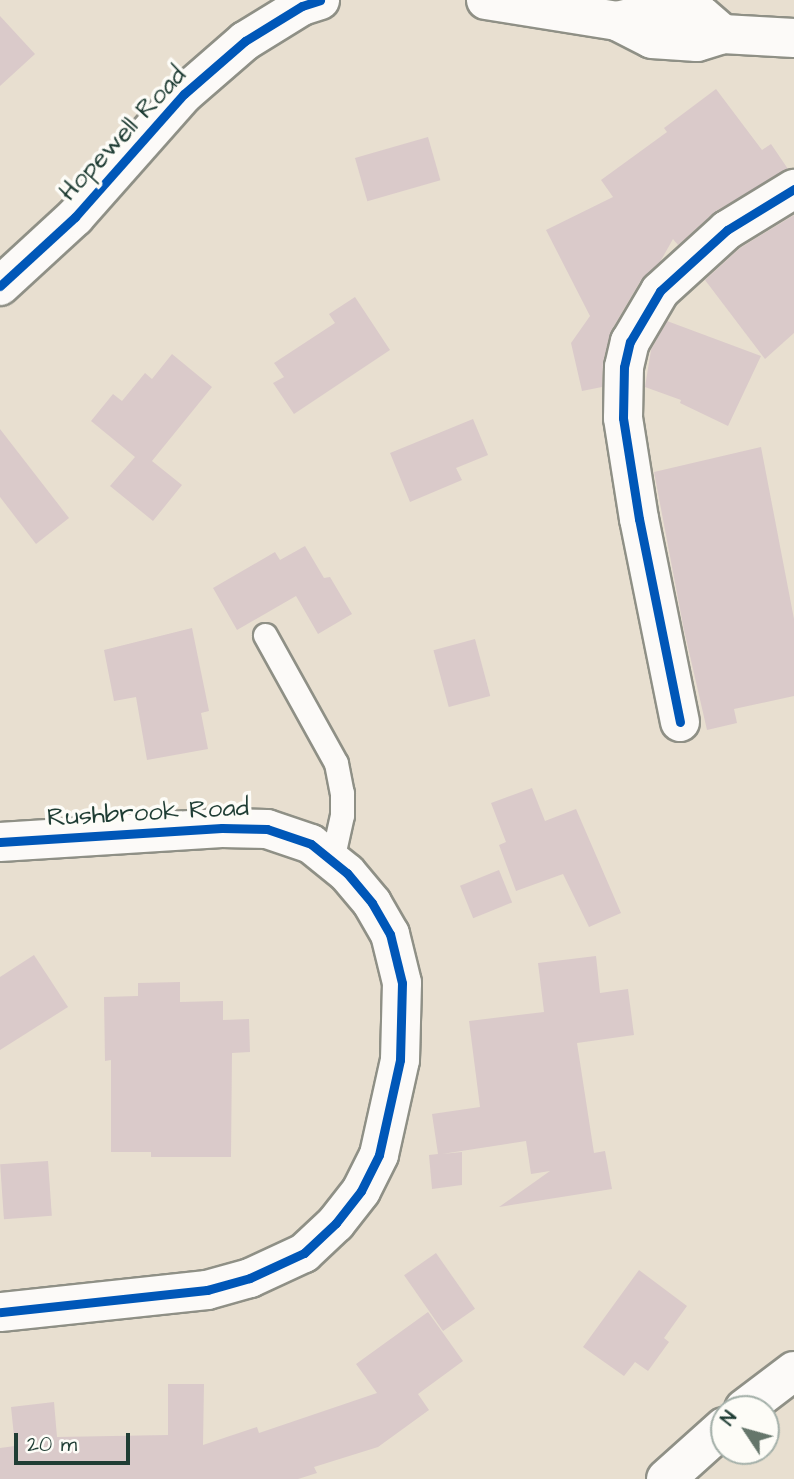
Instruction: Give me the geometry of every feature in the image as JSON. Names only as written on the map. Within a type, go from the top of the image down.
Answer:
[{"type":"street","points":[[486,0],[617,21],[659,11],[687,14],[702,16],[723,34],[794,38]]},
{"type":"street","name":"Hopewell Road","points":[[0,286],[75,217],[184,94],[245,41],[307,2]]},
{"type":"street","points":[[680,722],[623,418],[624,368],[630,342],[660,291],[727,230],[794,189]]},
{"type":"street","name":"Rushbrook Road","points":[[0,842],[222,828],[267,829],[311,844],[347,873],[372,903],[390,934],[402,983],[400,1060],[379,1155],[361,1191],[336,1223],[304,1253],[250,1278],[207,1290],[0,1312]]},
{"type":"street","points":[[762,1395],[794,1371]]},
{"type":"street","points":[[666,1479],[710,1440]]},
{"type":"lane","points":[[265,635],[323,735],[336,763],[342,793],[342,815],[332,860]]},
{"type":"building","points":[[0,16],[35,54],[0,86]]},
{"type":"building","points":[[716,89],[762,150],[771,144],[788,169],[716,211],[678,245],[673,239],[660,262],[641,280],[611,331],[603,362],[602,387],[582,391],[571,343],[590,316],[546,230],[613,197],[601,180],[667,132],[664,128]]},
{"type":"building","points":[[428,137],[440,180],[367,201],[355,158]]},
{"type":"building","points":[[794,215],[794,333],[765,359],[705,280],[740,248]]},
{"type":"building","points":[[355,297],[390,350],[294,414],[273,383],[284,377],[274,363],[335,323],[329,314]]},
{"type":"building","points":[[667,321],[761,356],[728,426],[680,403],[681,400],[645,387],[651,350]]},
{"type":"building","points":[[172,354],[212,387],[152,461],[182,485],[153,521],[110,486],[135,457],[91,421],[113,394],[122,401],[145,373],[152,379]]},
{"type":"building","points":[[473,419],[488,455],[456,468],[462,480],[410,502],[390,453]]},
{"type":"building","points":[[0,429],[69,518],[36,544],[0,497]]},
{"type":"building","points":[[761,447],[794,619],[794,696],[734,709],[737,723],[707,730],[684,630],[654,472]]},
{"type":"building","points":[[305,546],[324,578],[330,577],[352,614],[318,634],[296,596],[237,630],[213,588],[275,552],[280,560]]},
{"type":"building","points":[[192,628],[209,711],[201,713],[208,749],[147,760],[136,697],[114,701],[104,650]]},
{"type":"building","points":[[475,639],[490,696],[449,707],[433,650]]},
{"type":"building","points":[[532,788],[545,821],[576,809],[621,913],[589,927],[563,874],[516,891],[499,845],[506,842],[491,803]]},
{"type":"building","points":[[499,870],[512,902],[473,918],[460,886]]},
{"type":"building","points":[[34,955],[68,1007],[0,1050],[0,977]]},
{"type":"building","points":[[596,956],[600,993],[628,989],[634,1035],[577,1043],[594,1153],[605,1151],[612,1189],[499,1207],[550,1171],[531,1174],[526,1141],[442,1154],[462,1152],[462,1185],[432,1189],[429,1155],[438,1154],[432,1114],[480,1107],[469,1021],[544,1012],[538,963]]},
{"type":"building","points":[[180,982],[180,1002],[223,1001],[223,1020],[249,1019],[250,1052],[232,1053],[231,1157],[151,1157],[151,1152],[111,1152],[111,1060],[105,1061],[104,997],[138,996],[138,983]]},
{"type":"building","points":[[48,1161],[52,1216],[4,1219],[0,1164]]},
{"type":"building","points":[[436,1253],[475,1309],[443,1331],[404,1275]]},
{"type":"building","points":[[639,1270],[687,1306],[664,1338],[669,1342],[648,1371],[635,1362],[624,1376],[583,1347]]},
{"type":"building","points":[[428,1312],[463,1361],[418,1394],[429,1410],[378,1447],[314,1467],[317,1473],[298,1479],[0,1479],[0,1448],[15,1446],[11,1407],[54,1402],[57,1437],[168,1435],[168,1384],[204,1384],[203,1445],[257,1427],[259,1433],[377,1393],[356,1364]]},
{"type":"cycle path","points":[[0,286],[75,217],[184,94],[245,41],[302,6],[320,0]]},
{"type":"cycle path","points":[[680,722],[639,519],[623,418],[624,367],[630,342],[660,291],[727,230],[794,189]]},
{"type":"cycle path","points":[[0,842],[222,828],[267,829],[311,844],[347,873],[372,903],[390,934],[402,983],[400,1060],[379,1155],[361,1191],[336,1223],[304,1253],[250,1278],[207,1290],[0,1312]]}]
